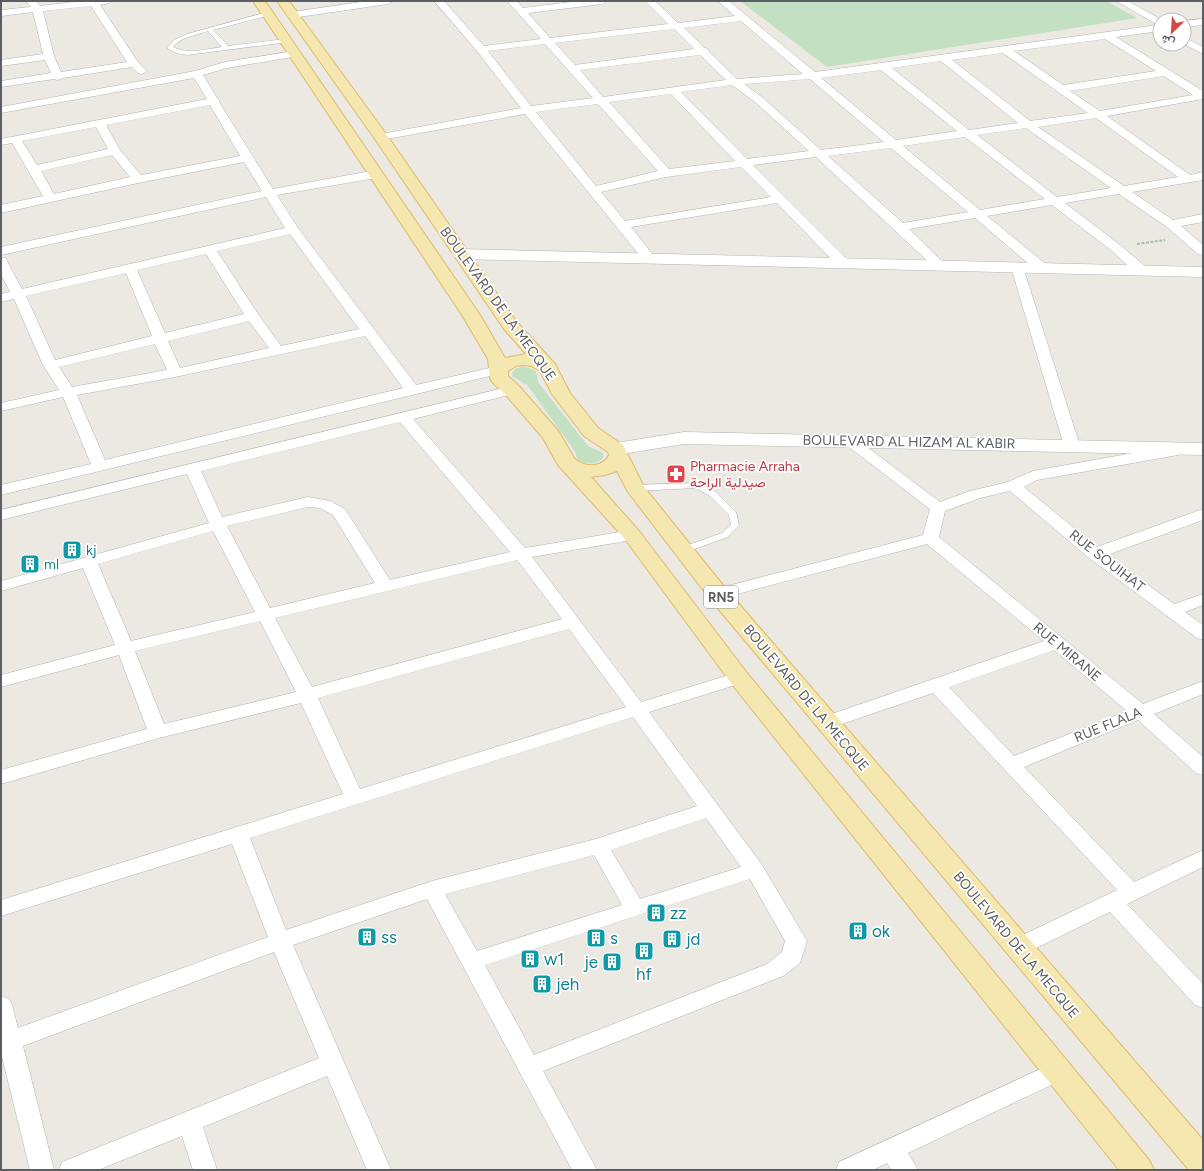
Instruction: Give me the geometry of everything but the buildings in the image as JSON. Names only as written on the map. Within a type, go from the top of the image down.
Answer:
[{"type":"main road","name":"BOULEVARD DE LA MECQUE","points":[[276,8],[290,47],[490,344],[497,359],[497,374],[499,378],[512,390],[552,436],[565,461],[632,535],[739,678],[1138,1170]]},
{"type":"main road","name":"BOULEVARD DE LA MECQUE","points":[[276,8],[381,137],[460,254],[510,324],[548,368],[561,394],[591,432],[618,452],[635,488],[718,594],[1203,1163]]},
{"type":"main road","points":[[498,370],[507,363],[522,360],[538,362],[548,368]]},
{"type":"main road","points":[[570,466],[587,471],[596,471],[613,465],[617,460],[618,452]]},
{"type":"street","points":[[1,13],[34,5],[72,2],[94,3],[106,1]]},
{"type":"street","points":[[276,8],[388,1]]},
{"type":"street","points":[[439,1],[481,49],[528,110],[650,259]]},
{"type":"street","points":[[512,1],[666,173]]},
{"type":"street","points":[[521,11],[602,1]]},
{"type":"street","points":[[650,1],[734,82],[759,100],[940,265]]},
{"type":"street","points":[[723,1],[1042,268]]},
{"type":"street","points":[[1121,1],[1152,18]]},
{"type":"street","points":[[94,3],[134,64],[154,82]]},
{"type":"street","points":[[34,5],[49,56],[58,76]]},
{"type":"street","points":[[481,49],[743,18]]},
{"type":"street","points":[[1192,23],[1203,22]]},
{"type":"street","points":[[381,137],[528,110],[734,82],[812,76],[1152,29]]},
{"type":"street","points":[[1106,35],[1203,96]]},
{"type":"street","points":[[1192,45],[1203,51]]},
{"type":"street","points":[[1,110],[198,74],[290,47]]},
{"type":"street","points":[[1004,49],[1189,179]]},
{"type":"street","points":[[573,68],[704,52]]},
{"type":"street","points":[[1,63],[49,56]]},
{"type":"street","points":[[943,58],[1027,124],[1171,224],[1203,251]]},
{"type":"street","points":[[1,84],[134,64]]},
{"type":"street","points":[[883,66],[965,132],[1116,248],[1141,270]]},
{"type":"street","points":[[1060,89],[1165,73]]},
{"type":"street","points":[[198,74],[247,158],[293,230],[412,390]]},
{"type":"street","points":[[674,91],[742,162],[781,199],[843,263]]},
{"type":"street","points":[[594,190],[666,173],[742,162],[893,144],[965,132],[1096,114],[1203,96]]},
{"type":"street","points":[[1,142],[215,101]]},
{"type":"street","points":[[99,123],[115,151],[138,179]]},
{"type":"street","points":[[15,140],[34,169],[50,198]]},
{"type":"street","points":[[34,169],[115,151]]},
{"type":"street","points":[[1,209],[138,179],[247,158]]},
{"type":"street","points":[[1,251],[270,193],[376,174]]},
{"type":"street","points":[[900,228],[1203,176]]},
{"type":"street","points":[[623,225],[781,199]]},
{"type":"street","points":[[1171,224],[1203,218]]},
{"type":"street","points":[[1,298],[293,230]]},
{"type":"street","points":[[210,250],[252,316],[278,351]]},
{"type":"street","points":[[460,254],[1203,272]]},
{"type":"street","points":[[1,261],[18,294],[50,365],[68,392],[100,466]]},
{"type":"street","points":[[130,268],[175,373]]},
{"type":"street","points":[[1016,268],[1072,446]]},
{"type":"street","points":[[50,365],[252,316]]},
{"type":"street","points":[[1,407],[68,392],[175,373],[367,331]]},
{"type":"street","points":[[1,490],[498,370]]},
{"type":"street","points":[[1,515],[512,390]]},
{"type":"street","points":[[404,416],[521,554],[573,622],[755,870],[796,940],[792,957],[775,970],[529,1067]]},
{"type":"street","name":"BOULEVARD AL HIZAM AL KABIR","points":[[618,452],[684,438],[850,440],[1194,449]]},
{"type":"street","points":[[850,440],[938,508]]},
{"type":"street","points":[[938,508],[976,494],[1013,486],[1033,476],[1194,449]]},
{"type":"street","points":[[192,468],[218,524],[307,695],[354,798]]},
{"type":"street","name":"RUE SOUIHAT","points":[[1013,486],[1095,554],[1203,634]]},
{"type":"street","points":[[1,586],[218,524],[308,502],[324,504],[339,512],[385,586]]},
{"type":"street","points":[[718,594],[930,538],[938,508]]},
{"type":"street","points":[[1095,554],[1203,514]]},
{"type":"street","points":[[1,681],[125,648],[521,554],[632,535]]},
{"type":"street","name":"RUE MIRANE","points":[[930,538],[1140,712],[1203,768]]},
{"type":"street","points":[[89,562],[158,732]]},
{"type":"street","points":[[1173,612],[1203,598]]},
{"type":"street","points":[[1,777],[158,732],[307,695],[573,622]]},
{"type":"street","points":[[827,723],[1057,643]]},
{"type":"street","points":[[1,908],[739,678]]},
{"type":"street","points":[[936,685],[1132,893]]},
{"type":"street","name":"RUE FLALA","points":[[1012,764],[1203,687]]},
{"type":"street","points":[[5,1042],[280,941],[432,889],[599,846],[709,809]]},
{"type":"street","points":[[238,834],[280,941],[379,1170]]},
{"type":"street","points":[[599,846],[635,909]]},
{"type":"street","points":[[1018,947],[1203,858]]},
{"type":"street","points":[[472,961],[755,870]]},
{"type":"street","points":[[432,889],[585,1170]]},
{"type":"street","points":[[1113,902],[1203,999]]},
{"type":"street","points":[[1,1005],[5,1042],[42,1170]]},
{"type":"street","points":[[71,1170],[333,1063]]},
{"type":"street","points":[[848,1170],[1058,1071]]},
{"type":"street","points":[[189,1122],[205,1170]]},
{"type":"street","points":[[890,1150],[906,1170]]},
{"type":"lane","points":[[276,8],[178,40],[171,44],[170,48],[178,52],[187,52],[226,48],[290,47]]},
{"type":"lane","points":[[210,30],[226,48]]},
{"type":"lane","points":[[635,488],[698,485],[713,494],[733,514],[735,525],[725,535],[683,550]]},
{"type":"path","points":[[1116,248],[1186,237]]},
{"type":"green space","points":[[740,1],[1106,1],[1137,18],[827,67]]},
{"type":"green space","points":[[522,367],[530,368],[536,371],[538,382],[588,446],[603,453],[603,458],[591,464],[578,460],[574,450],[527,385],[513,377],[512,373],[515,369]]},
{"type":"place","name":"Pharmacie Arraha صيدلية الراحة","points":[[676,474]]},
{"type":"place","name":"kj","points":[[72,550]]},
{"type":"place","name":"ml","points":[[30,564]]},
{"type":"place","name":"zz","points":[[656,913]]},
{"type":"place","name":"ok","points":[[858,931]]},
{"type":"place","name":"ss","points":[[367,937]]},
{"type":"place","name":"s","points":[[596,938]]},
{"type":"place","name":"jd","points":[[672,939]]},
{"type":"place","name":"hf","points":[[644,951]]},
{"type":"place","name":"w1","points":[[530,959]]},
{"type":"place","name":"je","points":[[612,962]]},
{"type":"place","name":"jeh","points":[[542,984]]}]
